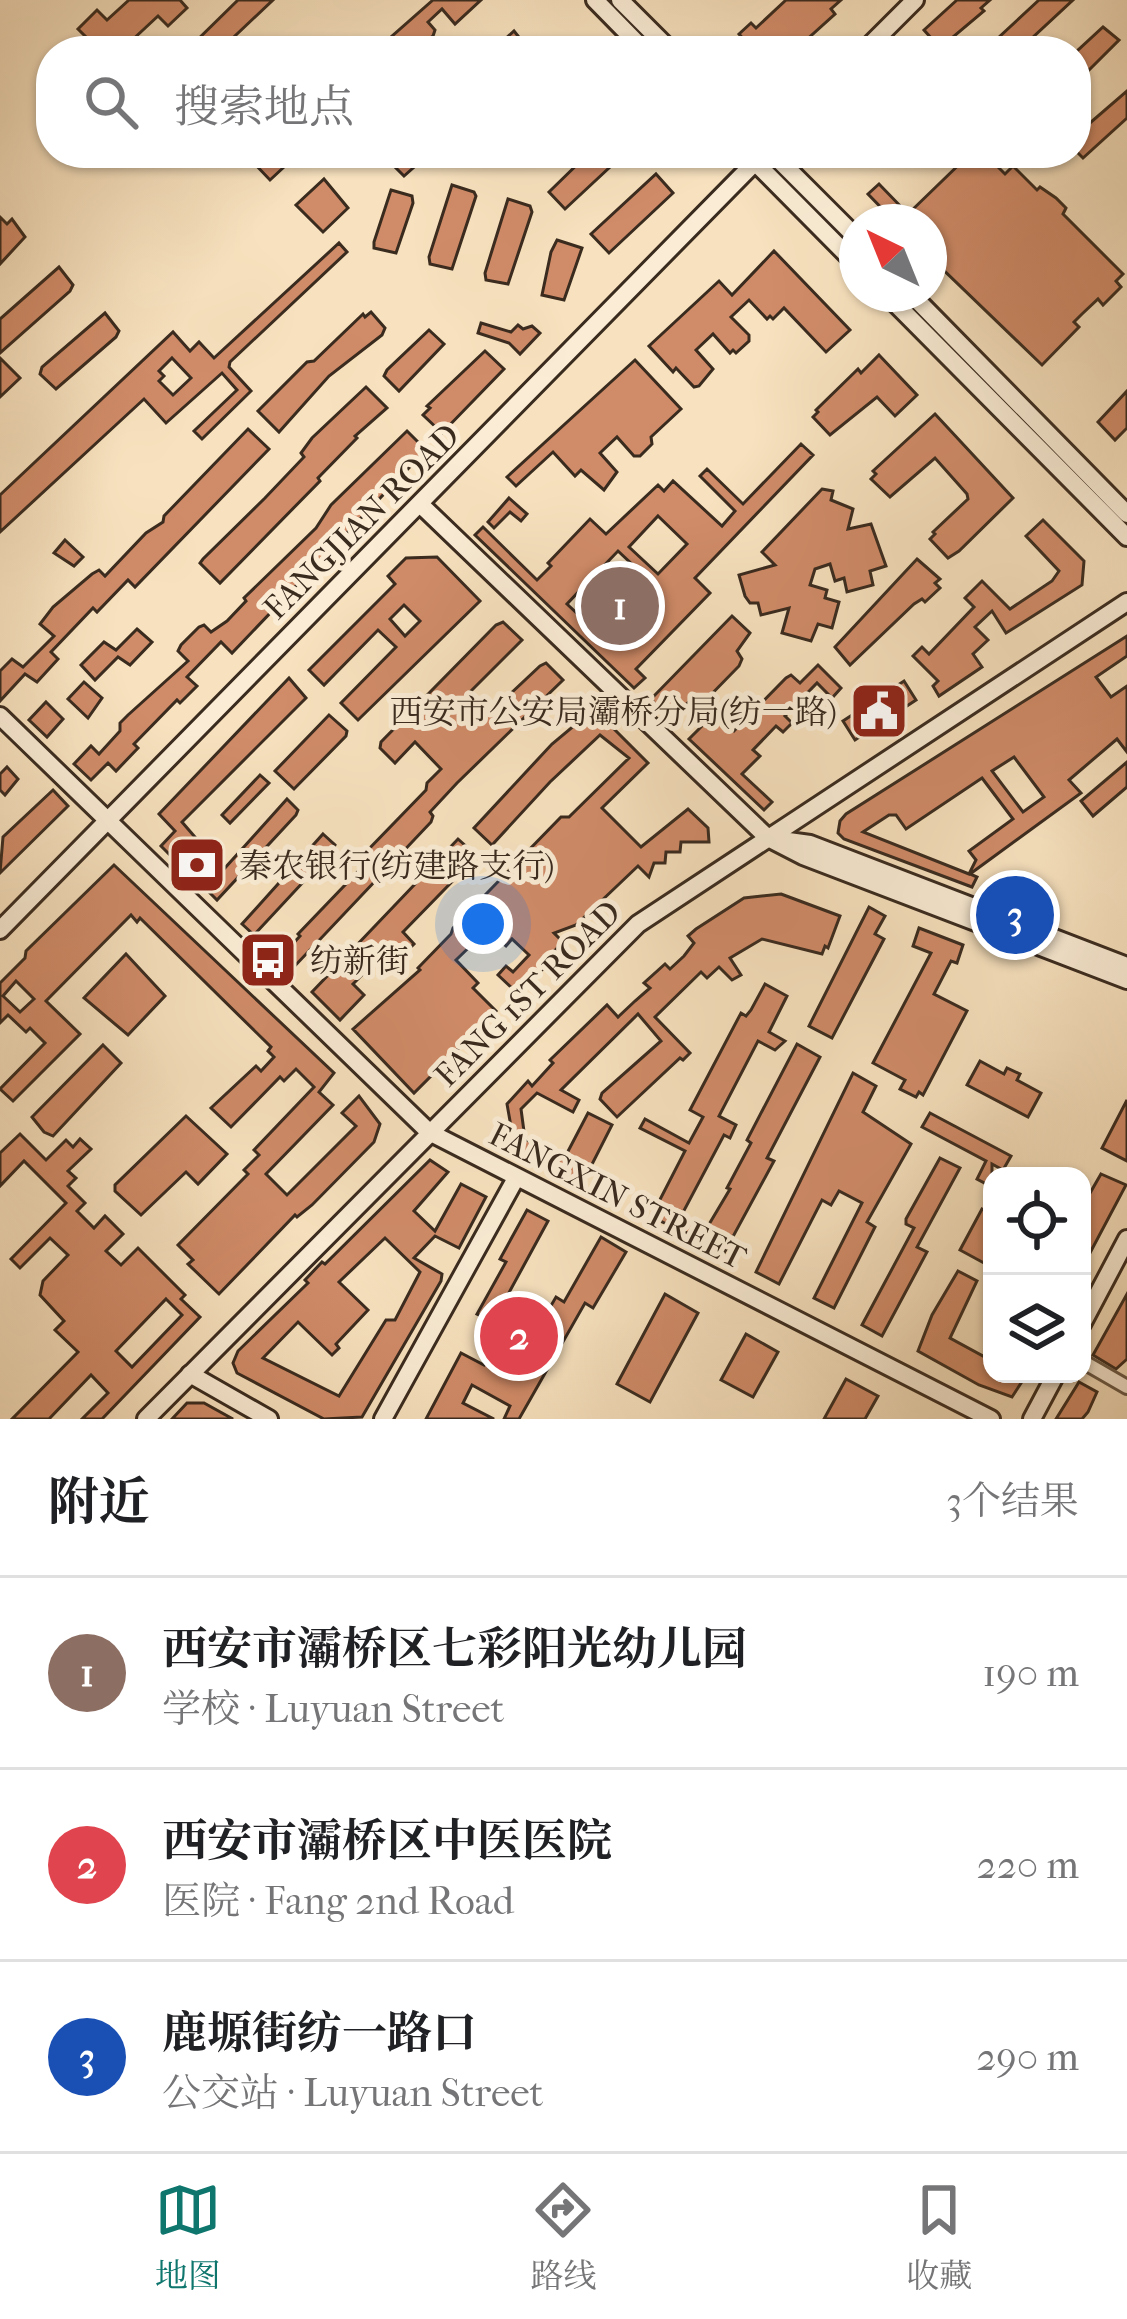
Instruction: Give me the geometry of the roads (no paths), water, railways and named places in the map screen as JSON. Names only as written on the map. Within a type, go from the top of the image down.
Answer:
[{"type":"street","points":[[595,0],[630,36]]},
{"type":"street","points":[[620,0],[656,36]]},
{"type":"street","points":[[879,36],[915,0]]},
{"type":"street","name":"FANGJIAN ROAD","points":[[0,930],[746,168]]},
{"type":"street","points":[[771,168],[839,245]]},
{"type":"street","points":[[774,168],[839,223]]},
{"type":"street","points":[[904,312],[1127,537]]},
{"type":"street","points":[[929,312],[1127,514]]},
{"type":"street","points":[[420,504],[768,838],[803,856],[1127,980]]},
{"type":"street","name":"FANG 1ST ROAD","points":[[146,1419],[638,924],[1127,602]]},
{"type":"street","name":"FANGXIN STREET","points":[[0,716],[429,1132],[991,1419]]},
{"type":"street","points":[[768,838],[810,844],[1127,965]]},
{"type":"street","points":[[383,1419],[516,1178]]},
{"type":"street","points":[[1091,1307],[1127,1240]]},
{"type":"street","points":[[1091,1366],[1127,1387]]},
{"type":"street","points":[[190,1374],[269,1419]]},
{"type":"street","points":[[1032,1419],[1051,1383]]},
{"type":"place","name":"西安市灞桥区七彩阳光幼儿园","points":[[620,606]]},
{"type":"place","name":"西安市公安局灞桥分局(纺一路)","points":[[879,711]]},
{"type":"place","name":"秦农银行(纺建路支行)","points":[[197,865]]},
{"type":"place","name":"鹿塬街纺一路口","points":[[1015,915]]},
{"type":"place","name":"纺新街","points":[[268,960]]},
{"type":"place","name":"西安市灞桥区中医医院","points":[[519,1336]]}]
